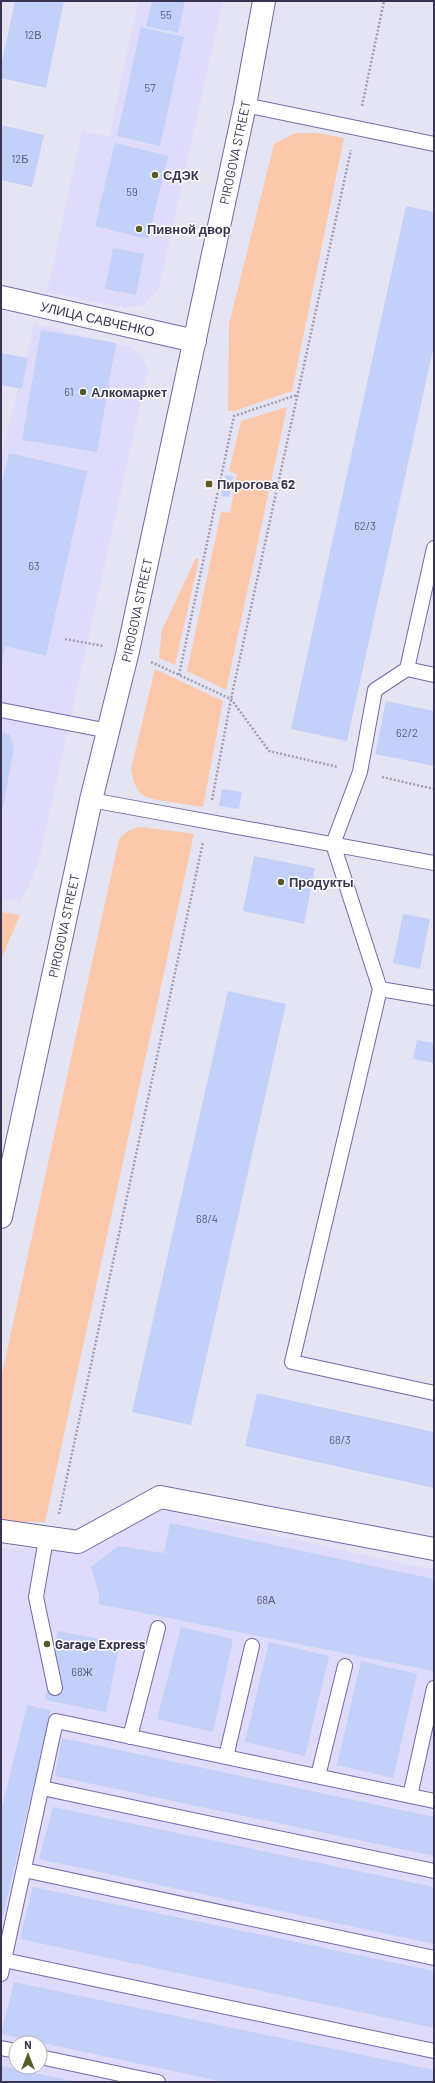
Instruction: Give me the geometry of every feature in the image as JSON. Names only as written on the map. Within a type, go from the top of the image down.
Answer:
[{"type":"main road","name":"PIROGOVA STREET","points":[[1,1217],[91,800],[128,651],[245,105],[264,1]]},
{"type":"main road","name":"УЛИЦА САВЧЕНКО","points":[[1,297],[195,341]]},
{"type":"main road","points":[[1,1531],[78,1542],[160,1497],[434,1549]]},
{"type":"lane","points":[[245,105],[434,144]]},
{"type":"lane","points":[[434,548],[407,669],[376,690],[360,772],[333,844],[380,989],[292,1362],[434,1393]]},
{"type":"lane","points":[[407,669],[434,675]]},
{"type":"lane","points":[[1,710],[108,731]]},
{"type":"lane","points":[[91,800],[434,863]]},
{"type":"lane","points":[[380,989],[434,998]]},
{"type":"lane","points":[[49,1539],[36,1597],[55,1688]]},
{"type":"lane","points":[[130,1737],[158,1628]]},
{"type":"lane","points":[[226,1757],[252,1646]]},
{"type":"lane","points":[[318,1776],[345,1666]]},
{"type":"lane","points":[[410,1796],[434,1688]]},
{"type":"lane","points":[[1,1974],[56,1721],[434,1801]]},
{"type":"lane","points":[[42,1788],[434,1871]]},
{"type":"lane","points":[[24,1870],[434,1958]]},
{"type":"lane","points":[[4,1960],[434,2051]]},
{"type":"lane","points":[[48,2059],[158,2082]]},
{"type":"path","points":[[49,1539],[208,822],[231,699],[355,128],[364,102],[384,1]]},
{"type":"path","points":[[179,675],[234,416],[297,395]]},
{"type":"path","points":[[65,639],[128,651],[231,699],[269,751],[434,789]]},
{"type":"shaded area","points":[[138,1],[223,1],[159,288],[144,305],[124,308],[47,292],[82,131],[109,137]]},
{"type":"shaded area","points":[[295,133],[318,133],[344,138],[292,391],[234,411],[228,411],[229,324],[274,144]]},
{"type":"shaded area","points":[[34,324],[129,347],[140,354],[148,369],[38,864],[21,902],[1,898],[1,458]]},
{"type":"shaded area","points":[[287,407],[226,690],[187,671],[221,512],[230,513],[237,474],[229,471],[241,421]]},
{"type":"shaded area","points":[[196,558],[199,559],[175,665],[159,658],[162,630]]},
{"type":"shaded area","points":[[155,669],[223,701],[203,807],[148,798],[138,791],[135,784],[131,769]]},
{"type":"shaded area","points":[[142,827],[194,834],[45,1522],[7,1522],[1,1520],[1,1378],[119,839],[129,830]]},
{"type":"shaded area","points":[[1,912],[20,915],[1,960]]},
{"type":"shaded area","points":[[154,1509],[434,1570],[434,2082],[1,2082],[1,1548],[82,1550],[104,1544]]},
{"type":"building","points":[[15,1],[64,1],[46,88],[1,78],[1,66]]},
{"type":"building","points":[[152,1],[185,1],[178,33],[146,26]]},
{"type":"building","points":[[141,27],[184,37],[160,146],[117,136]]},
{"type":"building","points":[[1,125],[44,135],[32,187],[1,180]]},
{"type":"building","points":[[115,143],[168,156],[148,239],[95,226]]},
{"type":"building","points":[[406,206],[434,212],[434,345],[347,741],[291,729]]},
{"type":"building","points":[[113,248],[144,254],[136,295],[105,289]]},
{"type":"building","points":[[41,330],[116,343],[97,452],[22,440]]},
{"type":"building","points":[[1,353],[28,358],[22,389],[1,385]]},
{"type":"building","points":[[9,453],[87,471],[46,656],[5,646],[2,662],[1,488]]},
{"type":"building","points":[[225,475],[233,476],[229,497],[221,496]]},
{"type":"building","points":[[386,701],[434,711],[434,766],[375,754]]},
{"type":"building","points":[[1,732],[9,734],[14,747],[2,813]]},
{"type":"building","points":[[222,789],[242,792],[239,809],[219,806]]},
{"type":"building","points":[[254,856],[315,868],[304,924],[243,911]]},
{"type":"building","points":[[403,914],[430,919],[420,969],[393,963]]},
{"type":"building","points":[[228,991],[286,1004],[191,1425],[132,1412]]},
{"type":"building","points":[[417,1040],[434,1043],[434,1063],[413,1059]]},
{"type":"building","points":[[257,1393],[434,1432],[434,1488],[245,1446]]},
{"type":"building","points":[[170,1523],[434,1579],[434,1671],[99,1604],[99,1594],[91,1567],[118,1546],[164,1553]]},
{"type":"building","points":[[181,1627],[233,1639],[213,1732],[157,1719]]},
{"type":"building","points":[[58,1631],[120,1643],[106,1712],[45,1700]]},
{"type":"building","points":[[269,1642],[329,1656],[305,1756],[245,1742]]},
{"type":"building","points":[[361,1661],[417,1674],[393,1778],[337,1765]]},
{"type":"building","points":[[27,1705],[51,1710],[2,1920],[1,1812]]},
{"type":"building","points":[[62,1738],[434,1817],[434,1856],[55,1776]]},
{"type":"building","points":[[53,1807],[434,1887],[434,1944],[39,1859]]},
{"type":"building","points":[[33,1887],[434,1971],[434,2028],[20,1939]]},
{"type":"building","points":[[14,1982],[434,2070],[434,2082],[224,2082],[48,2044],[48,2035],[8,2036],[1,2034]]},
{"type":"building","points":[[1,2066],[8,2067],[8,2075],[44,2075],[73,2081],[73,2082],[1,2082]]},
{"type":"place","name":"СДЭК","points":[[155,175]]},
{"type":"place","name":"Пивной двор","points":[[139,229]]},
{"type":"place","name":"Алкомаркет","points":[[83,392]]},
{"type":"place","name":"Пирогова 62","points":[[209,484]]},
{"type":"place","name":"Продукты","points":[[281,882]]},
{"type":"place","name":"Garage Express","points":[[47,1644]]}]
